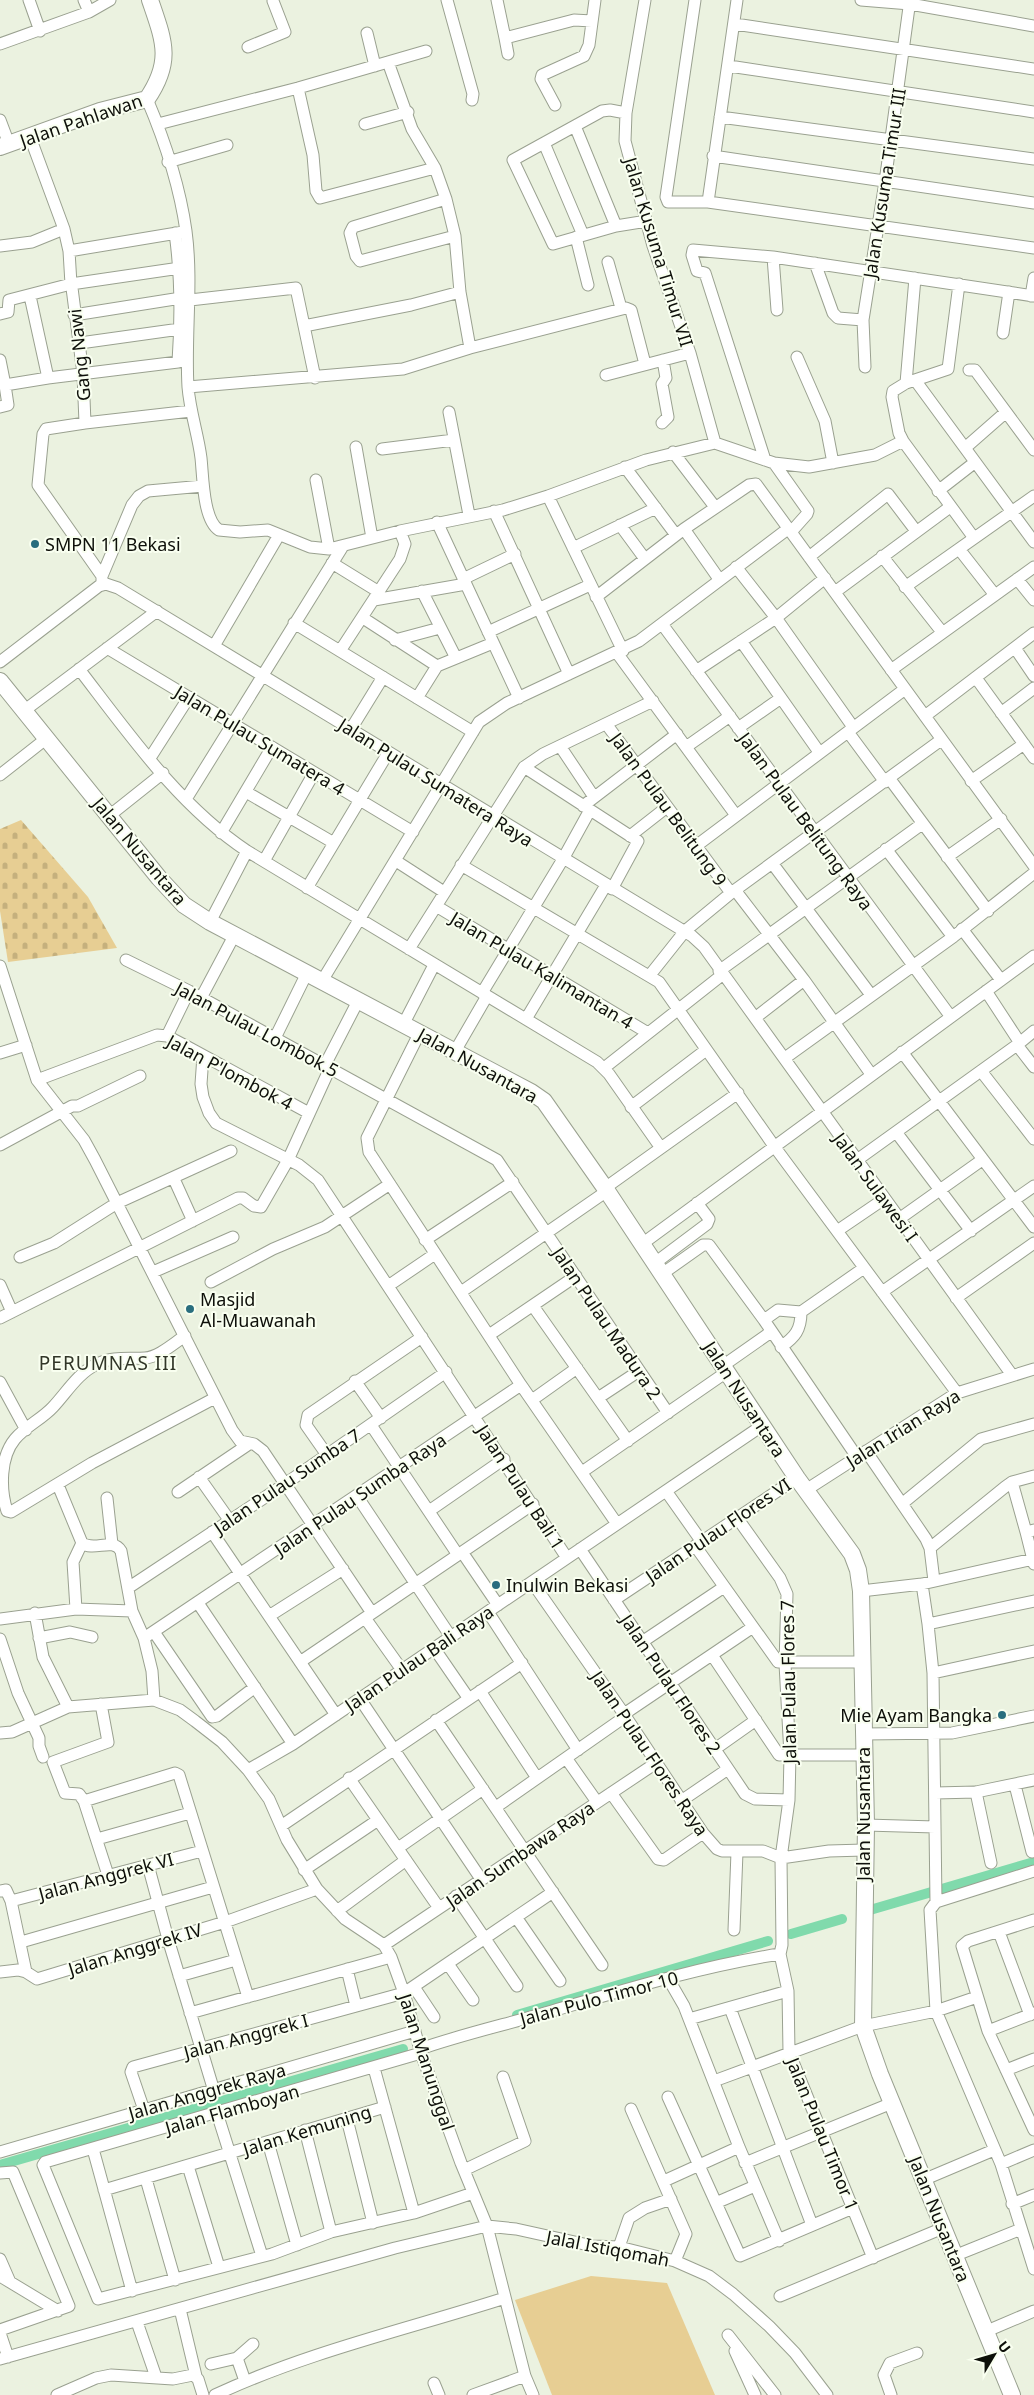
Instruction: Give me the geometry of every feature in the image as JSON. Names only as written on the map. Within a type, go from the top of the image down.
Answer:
[{"type":"street","points":[[29,0],[40,31]]},
{"type":"street","points":[[84,0],[89,12]]},
{"type":"street","points":[[0,44],[89,12],[110,0]]},
{"type":"street","name":"Jalan Pahlawan","points":[[5,145],[30,138],[100,111],[147,100],[157,84],[165,54],[164,39],[150,0]]},
{"type":"street","points":[[248,47],[285,32],[274,0]]},
{"type":"street","points":[[446,0],[473,94],[472,100]]},
{"type":"street","points":[[496,0],[508,54]]},
{"type":"street","points":[[555,105],[541,79],[542,76],[584,56],[595,0]]},
{"type":"street","name":"Jalan Kusuma Timur VII","points":[[645,0],[626,113],[627,151],[648,221],[653,246],[690,353],[715,444]]},
{"type":"street","points":[[695,0],[666,198],[668,202],[708,202],[1034,248]]},
{"type":"street","points":[[708,202],[713,156],[729,66],[738,0]]},
{"type":"street","points":[[861,0],[910,2],[1034,26]]},
{"type":"street","name":"Jalan Kusuma Timur III","points":[[865,367],[863,320],[879,227],[910,2]]},
{"type":"street","points":[[505,38],[574,20],[592,21]]},
{"type":"street","points":[[735,24],[1034,68]]},
{"type":"street","points":[[367,34],[375,66]]},
{"type":"street","points":[[158,124],[298,88],[426,51]]},
{"type":"street","points":[[388,62],[408,112],[412,130],[435,168],[446,198],[455,236],[460,292],[470,348]]},
{"type":"street","points":[[729,66],[1034,112]]},
{"type":"street","points":[[298,88],[313,155],[316,192],[320,198],[435,168]]},
{"type":"street","points":[[147,100],[158,124],[168,162],[181,232],[188,387],[191,411],[201,458],[202,486],[213,523],[219,530],[240,532],[268,530],[310,547],[329,549],[437,522],[494,511],[548,496],[625,467],[673,452],[715,444],[770,462],[809,467],[875,456],[903,441]]},
{"type":"street","points":[[626,113],[610,110],[602,111],[513,160],[550,242],[553,244],[616,226],[648,221]]},
{"type":"street","points":[[365,124],[408,112]]},
{"type":"street","points":[[720,116],[1034,159]]},
{"type":"street","points":[[0,120],[5,145]]},
{"type":"street","points":[[576,126],[616,226]]},
{"type":"street","name":"Gang Nawi","points":[[30,138],[64,229],[69,251],[74,315],[80,343],[86,422]]},
{"type":"street","points":[[544,144],[579,236],[588,285]]},
{"type":"street","points":[[168,162],[227,146]]},
{"type":"street","points":[[713,156],[1034,203]]},
{"type":"street","points":[[446,198],[353,227],[350,233],[356,256],[360,261],[455,236]]},
{"type":"street","points":[[0,246],[32,242],[64,229]]},
{"type":"street","points":[[69,251],[181,232]]},
{"type":"street","points":[[4,385],[178,362],[180,330],[185,299],[180,268],[181,232]]},
{"type":"street","points":[[322,981],[479,722],[518,698],[620,652],[662,624],[719,579],[790,530],[808,511],[770,462],[705,273],[697,271],[692,256],[693,250],[773,257],[1033,296],[1034,278]]},
{"type":"street","points":[[773,257],[777,310]]},
{"type":"street","points":[[608,262],[620,308]]},
{"type":"street","points":[[815,263],[835,316],[863,320]]},
{"type":"street","points":[[0,314],[8,312],[10,300],[72,286],[180,268]]},
{"type":"street","points":[[915,278],[911,382],[965,448],[974,463],[1034,542]]},
{"type":"street","points":[[959,284],[948,369],[911,382],[893,391],[892,397],[903,441],[974,538]]},
{"type":"street","points":[[74,315],[185,299],[296,288],[315,378]]},
{"type":"street","points":[[304,326],[392,310],[460,292]]},
{"type":"street","points":[[1003,333],[1009,292]]},
{"type":"street","points":[[30,296],[48,378]]},
{"type":"street","points":[[188,387],[315,378],[403,369],[470,348],[545,330],[620,308],[631,310],[645,364]]},
{"type":"street","points":[[80,343],[180,330]]},
{"type":"street","points":[[606,375],[690,353]]},
{"type":"street","points":[[797,357],[825,421],[833,463]]},
{"type":"street","points":[[0,360],[8,405],[0,407]]},
{"type":"street","points":[[662,423],[668,417],[662,384],[666,379],[663,360]]},
{"type":"street","points":[[969,370],[975,370],[1034,450]]},
{"type":"street","points":[[102,580],[38,485],[43,434],[46,429],[86,422],[191,411]]},
{"type":"street","points":[[449,412],[469,515]]},
{"type":"street","points":[[965,448],[1006,412]]},
{"type":"street","points":[[382,449],[454,440]]},
{"type":"street","points":[[356,448],[372,538]]},
{"type":"street","points":[[673,452],[715,507]]},
{"type":"street","points":[[938,491],[974,463]]},
{"type":"street","points":[[625,467],[656,508],[680,532],[719,579]]},
{"type":"street","points":[[316,480],[329,549]]},
{"type":"street","points":[[596,597],[715,507],[751,484],[756,484],[1034,866]]},
{"type":"street","points":[[0,662],[102,580],[132,505],[139,496],[148,491],[202,486]]},
{"type":"street","points":[[809,557],[888,494],[916,531]]},
{"type":"street","points":[[548,496],[620,652],[652,701],[735,814]]},
{"type":"street","points":[[906,587],[1034,496]]},
{"type":"street","points":[[836,592],[950,507]]},
{"type":"street","points":[[573,548],[656,508]]},
{"type":"street","points":[[494,511],[569,674]]},
{"type":"street","points":[[437,522],[518,698]]},
{"type":"street","points":[[620,525],[645,559]]},
{"type":"street","points":[[340,651],[377,596],[403,552],[404,544],[400,531]]},
{"type":"street","points":[[214,646],[279,534]]},
{"type":"street","points":[[186,799],[343,546]]},
{"type":"street","points":[[959,549],[995,595]]},
{"type":"street","points":[[332,564],[377,596],[422,591],[465,581],[514,554]]},
{"type":"street","points":[[882,556],[942,632]]},
{"type":"street","points":[[736,567],[776,618],[887,780],[988,911]]},
{"type":"street","points":[[891,670],[1034,567]]},
{"type":"street","points":[[696,671],[776,618],[825,578]]},
{"type":"street","points":[[1017,579],[1034,600]]},
{"type":"street","name":"Jalan Pulau Sumatera Raya","points":[[102,580],[262,674],[491,816],[685,931],[704,947],[822,1112]]},
{"type":"street","points":[[488,632],[590,585]]},
{"type":"street","points":[[422,591],[456,658]]},
{"type":"street","points":[[25,710],[157,611]]},
{"type":"street","points":[[363,618],[437,666]]},
{"type":"street","points":[[294,624],[473,732]]},
{"type":"street","name":"Jalan Pulau Belitung Raya","points":[[662,624],[950,1017]]},
{"type":"street","points":[[395,640],[440,628]]},
{"type":"street","points":[[925,716],[1034,633]]},
{"type":"street","points":[[741,641],[819,752]]},
{"type":"street","points":[[417,698],[437,666],[493,643]]},
{"type":"street","name":"Jalan Pulau Sumatera 4","points":[[108,648],[413,832]]},
{"type":"street","points":[[1015,648],[1034,676]]},
{"type":"street","points":[[79,670],[150,758],[197,812],[221,834],[247,852],[485,994],[604,1068],[661,1148]]},
{"type":"street","points":[[351,729],[383,677]]},
{"type":"street","points":[[976,678],[1034,758]]},
{"type":"street","name":"Jalan Nusantara","points":[[0,681],[176,899],[210,922],[544,1101],[606,1189],[802,1484],[856,1560],[861,1591],[866,1825],[864,1850],[864,2026],[866,2039],[1012,2395]]},
{"type":"street","points":[[1001,712],[1034,688]]},
{"type":"street","points":[[696,846],[735,814],[779,784],[905,689]]},
{"type":"street","points":[[150,758],[189,697]]},
{"type":"street","points":[[738,728],[781,698]]},
{"type":"street","points":[[409,949],[491,816],[524,767],[560,746],[607,725],[652,701]]},
{"type":"street","points":[[686,747],[730,716]]},
{"type":"street","name":"Jalan Pulau Belitung 9","points":[[607,725],[696,846],[804,980],[871,1074]]},
{"type":"street","points":[[454,1052],[533,907],[564,859],[587,808],[594,797],[677,734]]},
{"type":"street","points":[[0,775],[46,738]]},
{"type":"street","points":[[650,975],[685,931],[733,892],[942,740]]},
{"type":"street","points":[[971,781],[1024,744]]},
{"type":"street","points":[[560,746],[594,797]]},
{"type":"street","points":[[221,834],[272,747]]},
{"type":"street","points":[[307,888],[358,799],[388,753]]},
{"type":"street","points":[[524,767],[634,838]]},
{"type":"street","points":[[109,816],[163,773]]},
{"type":"street","points":[[264,861],[314,773]]},
{"type":"street","points":[[246,792],[334,843]]},
{"type":"street","points":[[526,1019],[551,975],[609,887],[634,838],[667,807]]},
{"type":"street","points":[[947,857],[1001,819]]},
{"type":"street","points":[[604,1068],[679,1010],[768,934],[922,824]]},
{"type":"street","points":[[886,849],[1001,980]]},
{"type":"street","points":[[210,922],[247,852]]},
{"type":"street","points":[[396,861],[444,892]]},
{"type":"street","points":[[772,863],[871,995]]},
{"type":"street","points":[[461,865],[659,982],[774,1146],[957,1393]]},
{"type":"street","points":[[785,1058],[988,911],[1034,873]]},
{"type":"street","name":"Jalan Pulau Kalimantan 4","points":[[436,906],[648,1033]]},
{"type":"street","points":[[201,998],[234,934]]},
{"type":"street","points":[[642,1244],[1034,956]]},
{"type":"street","name":"Jalan Pulau Lombok.5","points":[[126,960],[190,991],[489,1154],[513,1182]]},
{"type":"street","points":[[403,1025],[434,965]]},
{"type":"street","points":[[0,966],[37,1080],[84,1140],[236,1436],[240,1441],[260,1447],[343,1570],[402,1670]]},
{"type":"street","points":[[274,1038],[307,973]]},
{"type":"street","points":[[755,1018],[804,980]]},
{"type":"street","points":[[167,1036],[190,991]]},
{"type":"street","points":[[986,991],[1034,1067]]},
{"type":"street","points":[[0,1318],[238,1198],[243,1198],[258,1208],[261,1207],[288,1160],[358,1001]]},
{"type":"street","points":[[857,1160],[1019,1044],[1034,1030]]},
{"type":"street","points":[[419,1034],[370,1132],[367,1144],[372,1156],[425,1240],[521,1385],[617,1524]]},
{"type":"street","name":"Jalan P'lombok 4","points":[[37,1080],[149,1036],[167,1036],[309,1113]]},
{"type":"street","points":[[0,1054],[26,1045]]},
{"type":"street","points":[[631,1107],[706,1050]]},
{"type":"street","points":[[902,1052],[1034,1227]]},
{"type":"street","name":"Jalan Pulau Bali 1","points":[[203,1056],[201,1084],[203,1097],[209,1113],[216,1123],[288,1160],[318,1180],[504,1459],[567,1558]]},
{"type":"street","points":[[981,1071],[1030,1125],[1034,1139]]},
{"type":"street","points":[[0,1146],[61,1112],[140,1076]]},
{"type":"street","points":[[461,1292],[547,1233],[738,1093]]},
{"type":"street","name":"Jalan Sulawesi I","points":[[822,1112],[1012,1375]]},
{"type":"street","points":[[896,1132],[971,1231]]},
{"type":"street","points":[[20,1257],[54,1243],[117,1204],[231,1151]]},
{"type":"street","points":[[899,1219],[982,1160]]},
{"type":"street","points":[[174,1179],[194,1221]]},
{"type":"street","points":[[425,1240],[513,1182]]},
{"type":"street","name":"Jalan Pulau Madura 2","points":[[513,1182],[668,1413]]},
{"type":"street","points":[[212,1282],[273,1249],[313,1233],[390,1184]]},
{"type":"street","points":[[882,1292],[930,1261],[1034,1186]]},
{"type":"street","points":[[837,1231],[884,1199]]},
{"type":"street","points":[[659,1269],[707,1224],[709,1219],[697,1203]]},
{"type":"street","points":[[153,1272],[233,1237]]},
{"type":"street","points":[[659,1269],[703,1246],[709,1245],[764,1320],[781,1347],[862,1454],[903,1503],[930,1548],[934,1581]]},
{"type":"street","points":[[956,1298],[1034,1245]]},
{"type":"street","points":[[388,1286],[435,1254]]},
{"type":"street","points":[[764,1320],[778,1310],[802,1312],[864,1268]]},
{"type":"street","points":[[489,1335],[576,1276]]},
{"type":"street","points":[[0,1285],[12,1312]]},
{"type":"street","points":[[532,1306],[628,1441]]},
{"type":"street","points":[[781,1347],[795,1337],[801,1323],[802,1312]]},
{"type":"street","points":[[582,1472],[668,1413],[771,1332]]},
{"type":"street","points":[[185,1336],[158,1354],[147,1358],[126,1356],[106,1360],[89,1368],[79,1376],[47,1414],[26,1430],[9,1447],[3,1464],[1,1489],[7,1511],[11,1512],[124,1445],[215,1398]]},
{"type":"street","points":[[327,1456],[306,1425],[305,1420],[312,1410],[422,1336]]},
{"type":"street","points":[[532,1400],[576,1368]]},
{"type":"street","name":"Jalan Irian Raya","points":[[802,1484],[862,1454],[957,1393],[1034,1369]]},
{"type":"street","points":[[598,1398],[639,1371]]},
{"type":"street","name":"Jalan Pulau Sumba 7","points":[[128,1588],[327,1456],[446,1372]]},
{"type":"street","points":[[0,1382],[26,1430]]},
{"type":"street","points":[[355,1382],[381,1418]]},
{"type":"street","name":"Jalan Pulau Sumba Raya","points":[[144,1638],[521,1385]]},
{"type":"street","points":[[903,1503],[981,1439],[1034,1424]]},
{"type":"street","points":[[371,1425],[460,1554],[493,1608],[522,1663],[578,1750]]},
{"type":"street","name":"Jalan Pulau Bali Raya","points":[[248,1770],[293,1744],[762,1425]]},
{"type":"street","points":[[178,1492],[248,1444]]},
{"type":"street","points":[[429,1511],[504,1459]]},
{"type":"street","points":[[930,1548],[1012,1482],[1034,1476]]},
{"type":"street","points":[[199,1477],[230,1521]]},
{"type":"street","points":[[861,1591],[922,1584],[1033,1562],[1030,1531],[1012,1482]]},
{"type":"street","name":"Jalan Pulau Flores VI","points":[[614,1600],[738,1519],[802,1484]]},
{"type":"street","points":[[0,1733],[12,1732],[68,1708],[154,1700],[152,1671],[144,1638],[132,1611],[121,1551],[112,1544],[90,1547],[82,1543],[58,1485]]},
{"type":"street","points":[[666,1491],[724,1587],[775,1660],[784,1664],[862,1662]]},
{"type":"street","points":[[357,1496],[451,1637]]},
{"type":"street","points":[[107,1498],[112,1544]]},
{"type":"street","points":[[300,1662],[533,1504]]},
{"type":"street","name":"Jalan Pulau Flores 7","points":[[738,1519],[785,1586],[787,1605],[784,1664],[790,1755],[789,1800],[781,1858]]},
{"type":"street","points":[[212,1532],[336,1715]]},
{"type":"street","points":[[76,1610],[73,1562],[82,1543]]},
{"type":"street","name":"Jalan Pulau Flores 2","points":[[580,1549],[745,1794],[750,1797],[789,1800]]},
{"type":"street","points":[[270,1616],[343,1570]]},
{"type":"street","name":"Jalan Pulau Flores Raya","points":[[532,1582],[625,1715],[703,1833],[717,1849],[737,1852],[763,1851],[781,1858],[829,1851],[864,1850]]},
{"type":"street","points":[[922,1584],[933,1673],[936,1899],[930,1910],[936,2011],[1001,2164],[1034,2269]]},
{"type":"street","points":[[642,1642],[724,1587]]},
{"type":"street","points":[[928,1624],[1034,1602]]},
{"type":"street","points":[[198,1603],[293,1744]]},
{"type":"street","points":[[0,1618],[76,1610],[132,1611]]},
{"type":"street","points":[[34,1613],[43,1657],[68,1708]]},
{"type":"street","points":[[496,1807],[669,1683],[753,1627]]},
{"type":"street","points":[[39,1638],[70,1632],[92,1637]]},
{"type":"street","points":[[154,1632],[212,1717],[217,1716],[255,1687]]},
{"type":"street","points":[[0,1639],[31,1724],[39,1738],[39,1746],[65,1793],[79,1794],[84,1801],[108,1876]]},
{"type":"street","points":[[434,1648],[469,1698]]},
{"type":"street","points":[[933,1673],[1034,1651]]},
{"type":"street","points":[[712,1655],[777,1753],[782,1756],[864,1755]]},
{"type":"street","points":[[281,1826],[349,1778],[522,1663]]},
{"type":"street","points":[[480,1691],[537,1778]]},
{"type":"street","points":[[360,1699],[481,1879]]},
{"type":"street","name":"Jalan Manunggal","points":[[154,1700],[180,1710],[195,1721],[222,1742],[248,1770],[269,1799],[304,1870],[317,1889],[337,1911],[355,1926],[384,1945],[409,1990],[418,2044],[464,2170],[487,2226],[525,2376],[533,2395]]},
{"type":"street","points":[[48,1760],[108,1742],[100,1704]]},
{"type":"street","points":[[863,1734],[935,1735],[968,1731],[1034,1716]]},
{"type":"street","points":[[436,1720],[602,1965]]},
{"type":"street","points":[[714,1750],[756,1720]]},
{"type":"street","points":[[566,1758],[597,1802]]},
{"type":"street","name":"Jalan Sumbawa Raya","points":[[384,1945],[656,1763]]},
{"type":"street","name":"Jalan Pulau Flores 2","points":[[681,1801],[728,1769]]},
{"type":"street","points":[[84,1801],[176,1773],[248,1997]]},
{"type":"street","points":[[349,1778],[439,1908]]},
{"type":"street","points":[[935,1793],[976,1792],[1034,1780]]},
{"type":"street","points":[[1015,1785],[1032,1852]]},
{"type":"street","points":[[398,1848],[483,1789]]},
{"type":"street","points":[[976,1792],[991,1863]]},
{"type":"street","points":[[611,1793],[658,1859],[664,1860],[703,1833]]},
{"type":"street","points":[[97,1839],[190,1813]]},
{"type":"street","points":[[304,1870],[378,1820]]},
{"type":"street","points":[[866,1825],[936,1827]]},
{"type":"street","name":"Jalan Anggrek VI","points":[[11,1901],[202,1851]]},
{"type":"street","points":[[734,1930],[737,1852]]},
{"type":"street","name":"Jalan Pulau Timor 1","points":[[781,1858],[781,1949],[788,1992],[789,2052],[873,2258]]},
{"type":"street","points":[[337,1911],[406,1860]]},
{"type":"street","points":[[148,1865],[157,1902],[214,2091]]},
{"type":"street","points":[[936,1899],[1034,1871]]},
{"type":"street","points":[[21,1942],[213,1887]]},
{"type":"street","name":"Jalan Anggrek IV","points":[[26,1972],[37,1979],[46,1977],[225,1922],[317,1889]]},
{"type":"street","points":[[0,1891],[6,1890],[11,1901],[26,1972],[18,1970],[0,1972]]},
{"type":"street","name":"Jalan Anggrek I","points":[[144,2110],[131,2068],[409,1990],[552,1892]]},
{"type":"street","points":[[456,1896],[517,1986]]},
{"type":"street","points":[[516,1917],[560,1981]]},
{"type":"street","points":[[1034,1920],[964,1943],[962,1950],[988,2031],[1006,2070],[1029,2107],[1034,2130]]},
{"type":"street","points":[[988,2031],[1032,2014],[999,1932]]},
{"type":"street","name":"Jalan Pulo Timor 10","points":[[418,2044],[550,2012],[611,1993],[669,1980],[781,1949]]},
{"type":"street","points":[[190,2012],[391,1957]]},
{"type":"street","points":[[180,1976],[236,1960]]},
{"type":"street","points":[[448,1964],[473,2000]]},
{"type":"street","points":[[346,1968],[356,2006]]},
{"type":"street","points":[[669,1980],[689,2018],[745,2162],[779,2241]]},
{"type":"street","points":[[409,1990],[434,2017]]},
{"type":"street","points":[[689,2018],[788,1992]]},
{"type":"street","points":[[714,2081],[864,2026],[936,2011],[977,1997]]},
{"type":"street","points":[[730,2008],[751,2068],[812,2225]]},
{"type":"street","name":"Jalan Flamboyan","points":[[132,2291],[104,2299],[96,2298],[43,2163],[374,2068],[418,2044]]},
{"type":"street","name":"Jalan Anggrek Raya","points":[[0,2152],[214,2091],[418,2044]]},
{"type":"street","points":[[1006,2070],[1034,2059]]},
{"type":"street","points":[[374,2068],[414,2213]]},
{"type":"street","points":[[464,2170],[525,2141],[503,2076]]},
{"type":"street","points":[[668,2097],[718,2202],[740,2256],[853,2208]]},
{"type":"street","points":[[745,2162],[892,2103]]},
{"type":"street","name":"Jalan Kemuning","points":[[104,2190],[385,2107]]},
{"type":"street","points":[[631,2109],[664,2180],[686,2234],[676,2261]]},
{"type":"street","points":[[217,2113],[262,2256]]},
{"type":"street","points":[[347,2119],[373,2223]]},
{"type":"street","points":[[305,2130],[331,2232]]},
{"type":"street","points":[[268,2142],[297,2245]]},
{"type":"street","points":[[664,2180],[739,2147]]},
{"type":"street","points":[[93,2149],[132,2291],[262,2256],[331,2232],[414,2213],[473,2193]]},
{"type":"street","points":[[923,2180],[994,2150]]},
{"type":"street","points":[[1001,2164],[1034,2150]]},
{"type":"street","points":[[188,2166],[219,2267]]},
{"type":"street","points":[[0,2173],[13,2172],[69,2305],[68,2308],[0,2331],[4,2358]]},
{"type":"street","points":[[146,2179],[175,2280]]},
{"type":"street","points":[[718,2202],[755,2186]]},
{"type":"street","points":[[1012,2204],[1034,2196]]},
{"type":"street","points":[[619,2247],[629,2218],[645,2208],[671,2199]]},
{"type":"street","name":"Jalal Istiqomah","points":[[4,2358],[138,2322],[395,2248],[487,2226],[516,2229],[593,2246],[619,2247],[676,2261],[709,2276],[733,2294],[794,2353],[827,2395]]},
{"type":"street","points":[[780,2296],[942,2228]]},
{"type":"street","points":[[954,2256],[1021,2229]]},
{"type":"street","points":[[0,2258],[5,2279],[58,2310]]},
{"type":"street","points":[[215,2395],[245,2382],[505,2298]]},
{"type":"street","points":[[180,2309],[202,2395]]},
{"type":"street","points":[[987,2331],[1034,2311]]},
{"type":"street","points":[[138,2322],[156,2377]]},
{"type":"street","points":[[755,2395],[728,2335],[775,2395]]},
{"type":"street","points":[[211,2364],[237,2358],[253,2344]]},
{"type":"street","points":[[891,2395],[884,2375],[890,2363],[917,2353]]},
{"type":"street","points":[[237,2358],[245,2382]]},
{"type":"street","points":[[57,2395],[96,2378],[111,2375],[173,2379],[196,2376]]},
{"type":"street","points":[[473,2395],[525,2376]]},
{"type":"street","points":[[434,2383],[439,2395]]},
{"type":"green space","points":[[21,820],[88,897],[117,948],[8,962],[0,911],[0,829]]},
{"type":"green space","points":[[591,2276],[667,2283],[715,2395],[552,2395],[515,2300]]},
{"type":"waterway","points":[[870,1910],[1034,1862]]},
{"type":"waterway","points":[[791,1934],[842,1919]]},
{"type":"waterway","points":[[517,2015],[768,1941]]},
{"type":"waterway","points":[[0,2165],[403,2049]]},
{"type":"place","name":"SMPN 11 Bekasi","points":[[35,544]]},
{"type":"place","name":"Masjid Al-Muawanah","points":[[190,1309]]},
{"type":"place","name":"Inulwin Bekasi","points":[[496,1585]]},
{"type":"place","name":"Mie Ayam Bangka","points":[[1002,1715]]},
{"type":"district","name":"PERUMNAS III","points":[[108,1363]]}]
